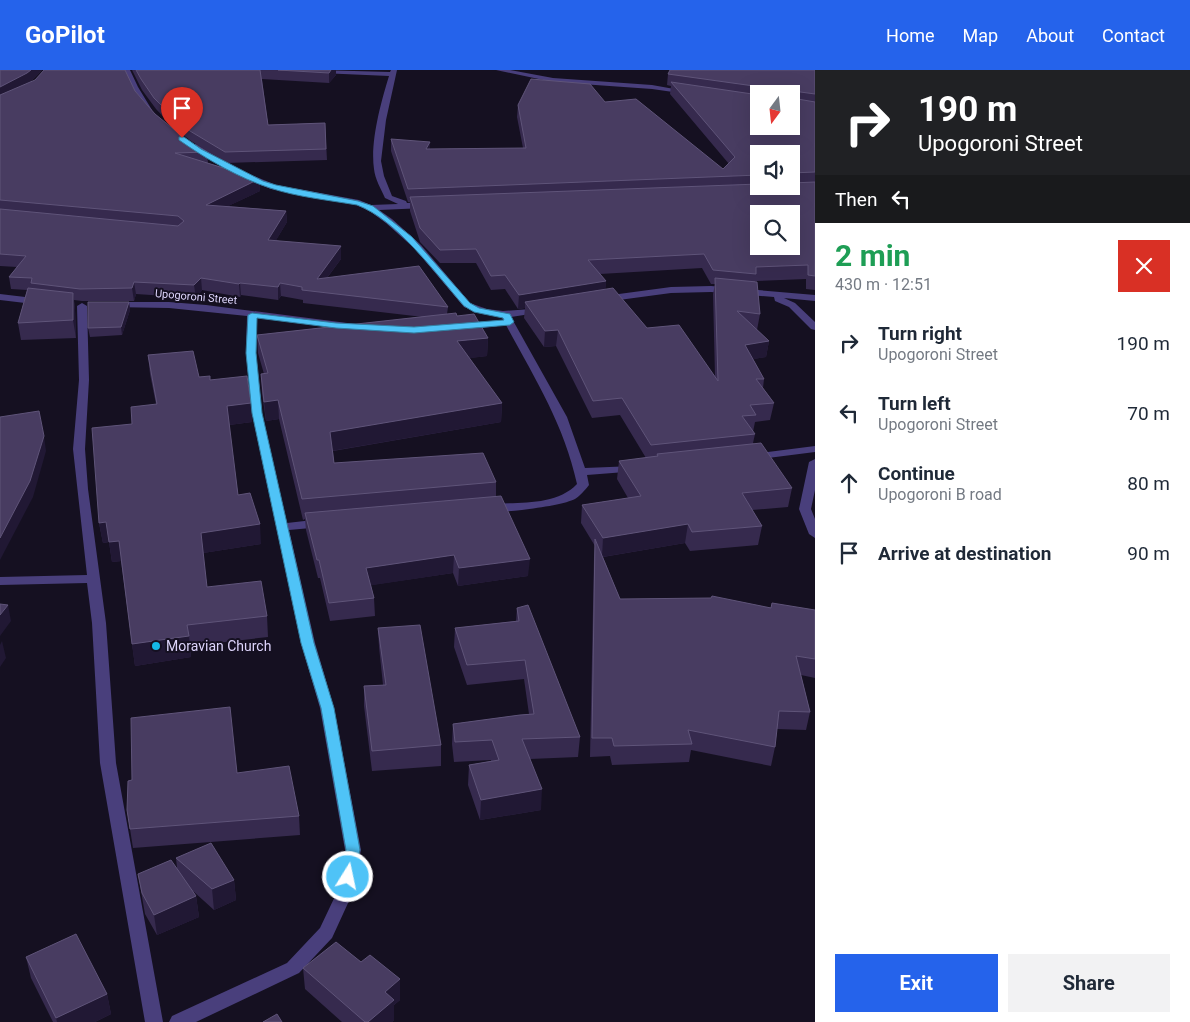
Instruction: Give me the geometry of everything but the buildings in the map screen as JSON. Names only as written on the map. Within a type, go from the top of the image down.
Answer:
[{"type":"street","points":[[127,70],[137,92],[150,112],[156,117]]},
{"type":"street","points":[[499,70],[553,80],[652,87],[691,93]]},
{"type":"street","points":[[308,71],[393,72],[377,155],[378,168],[389,198],[410,206]]},
{"type":"street","points":[[188,142],[199,151],[241,174],[274,187],[370,208],[409,238],[467,305],[477,310],[508,319],[544,378],[563,419],[575,448],[582,484],[572,496],[557,502],[478,509]]},
{"type":"street","points":[[370,208],[438,205]]},
{"type":"street","points":[[594,300],[671,290],[711,290],[815,298]]},
{"type":"street","points":[[766,294],[792,305],[815,327]]},
{"type":"street","points":[[0,297],[53,303]]},
{"type":"street","name":"Upogoroni Street","points":[[94,579],[82,489],[80,449],[86,305],[169,305],[365,327]]},
{"type":"street","points":[[456,328],[551,309]]},
{"type":"street","points":[[178,1022],[293,968],[326,933],[346,890],[353,850],[327,708],[308,643],[257,413],[251,353],[252,315]]},
{"type":"street","points":[[738,458],[815,448]]},
{"type":"street","points":[[815,462],[805,510],[815,534]]},
{"type":"street","points":[[581,472],[644,468]]},
{"type":"street","points":[[282,527],[331,523]]},
{"type":"street","points":[[0,581],[94,579],[108,763],[154,1022]]},
{"type":"place","name":"Moravian Church","points":[[156,646]]},
{"type":"route","points":[[182,138],[199,151],[260,182],[274,187],[370,208],[409,238],[467,305],[477,310],[506,316],[510,322],[414,330],[336,326],[252,315],[251,353],[257,413],[308,643],[327,708],[353,850],[348,877]]}]
